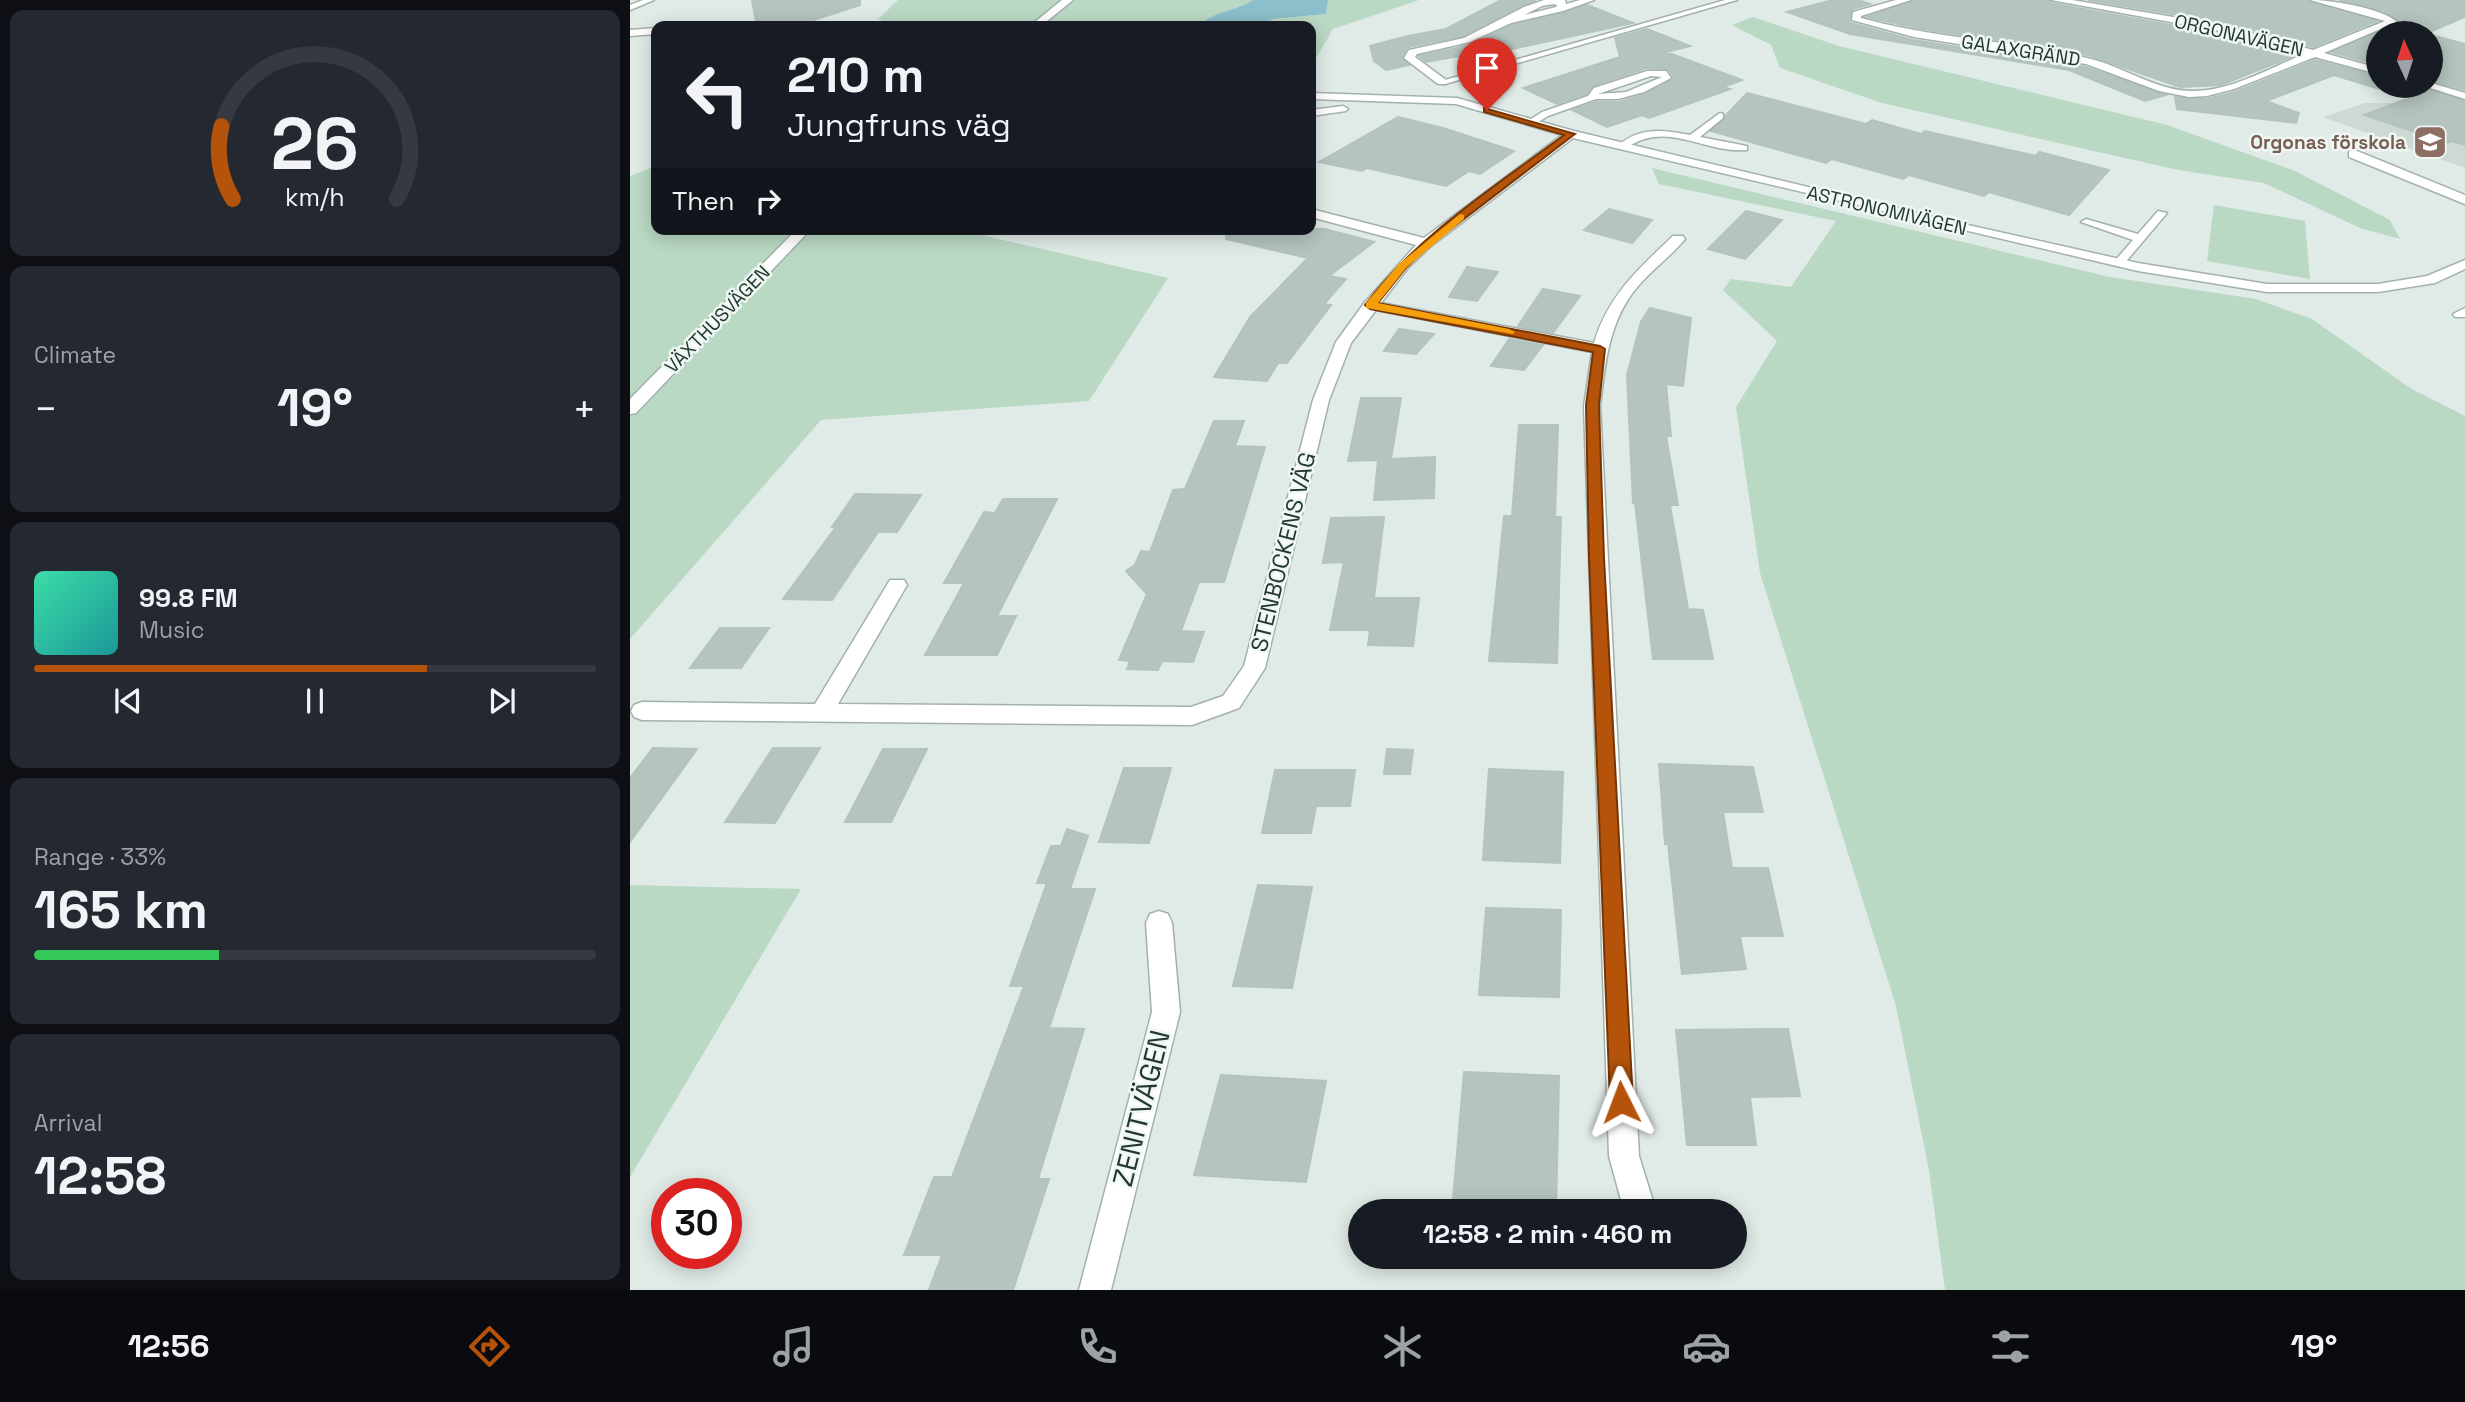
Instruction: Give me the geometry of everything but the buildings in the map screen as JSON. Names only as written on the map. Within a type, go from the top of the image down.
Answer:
[{"type":"street","points":[[1042,21],[1069,0]]},
{"type":"street","points":[[1428,89],[1409,58],[1413,52],[1467,40],[1508,21],[1590,0]]},
{"type":"street","name":"GALAXGRÄND","points":[[1906,0],[1856,14],[1857,20],[1908,33],[2091,61],[2164,90],[2190,94],[2210,93],[2236,85],[2314,53]]},
{"type":"street","name":"ORGONAVÄGEN","points":[[2056,0],[2221,28],[2366,68]]},
{"type":"street","points":[[2314,53],[2392,22],[2374,14],[2315,0]]},
{"type":"street","points":[[630,33],[651,31]]},
{"type":"street","name":"ASTRONOMIVÄGEN","points":[[1316,96],[1428,89],[1457,101],[1571,134],[1950,225],[2119,263],[2267,288],[2378,288],[2430,281],[2465,264]]},
{"type":"street","points":[[2443,90],[2465,96]]},
{"type":"street","name":"STENBOCKENS VÄG","points":[[642,711],[1192,716],[1231,702],[1254,668],[1321,400],[1344,342],[1402,266],[1426,243],[1571,134]]},
{"type":"street","points":[[2353,154],[2465,200]]},
{"type":"street","points":[[1316,214],[1426,243]]},
{"type":"street","name":"VÄXTHUSVÄGEN","points":[[630,409],[799,235]]},
{"type":"street","points":[[1637,1199],[1624,1156],[1592,405],[1600,349],[1614,309],[1645,271],[1678,239]]},
{"type":"street","points":[[1370,305],[1600,349]]},
{"type":"street","points":[[822,712],[897,585]]},
{"type":"street","name":"ZENITVÄGEN","points":[[1096,1290],[1166,1012],[1160,923]]},
{"type":"lane","points":[[630,8],[650,0]]},
{"type":"lane","points":[[1428,89],[1733,0]]},
{"type":"lane","points":[[1530,123],[1545,114],[1594,97],[1613,98],[1665,80],[1667,76],[1650,73],[1597,90],[1592,93],[1594,97]]},
{"type":"lane","points":[[1316,112],[1343,109]]},
{"type":"lane","points":[[1693,137],[1720,116]]},
{"type":"lane","points":[[1623,146],[1637,136],[1652,132],[1744,148]]},
{"type":"lane","points":[[2119,263],[2162,213]]},
{"type":"lane","points":[[2086,222],[2140,238]]},
{"type":"shaded area","name":"Orgonas förskola","points":[[2365,103],[2412,103],[2465,114],[2465,168],[2323,117]]},
{"type":"green space","points":[[898,0],[1253,0],[1205,21],[878,19]]},
{"type":"green space","points":[[1328,0],[1419,0],[1333,29],[1316,58],[1316,21],[1269,21],[1326,14]]},
{"type":"green space","points":[[1753,17],[1839,46],[2167,125],[2295,171],[2390,220],[2400,239],[2360,228],[2264,183],[2178,170],[1882,103],[1780,68],[1771,45],[1732,25]]},
{"type":"green space","points":[[651,168],[651,235],[987,235],[1168,278],[1089,401],[821,420],[630,639],[630,176]]},
{"type":"green space","points":[[1652,168],[2110,277],[2256,299],[2312,319],[2410,388],[2465,416],[2465,1290],[1945,1290],[1929,1170],[1896,1006],[1760,573],[1736,407],[1777,341],[1723,290],[1731,279],[1791,287],[1836,221],[1659,184]]},
{"type":"green space","points":[[2214,205],[2305,221],[2310,279],[2207,261]]},
{"type":"green space","points":[[630,885],[801,889],[630,1177]]},
{"type":"water","points":[[1253,0],[1328,0],[1326,14],[1269,21],[1205,21]]},
{"type":"slow traffic","points":[[1460,217],[1402,266],[1370,305],[1509,332]]},
{"type":"place","name":"Orgonas förskola","points":[[2430,142]]},
{"type":"route","points":[[1487,110],[1571,134],[1426,243],[1402,266],[1370,305],[1600,349],[1592,405],[1621,1102]]}]
